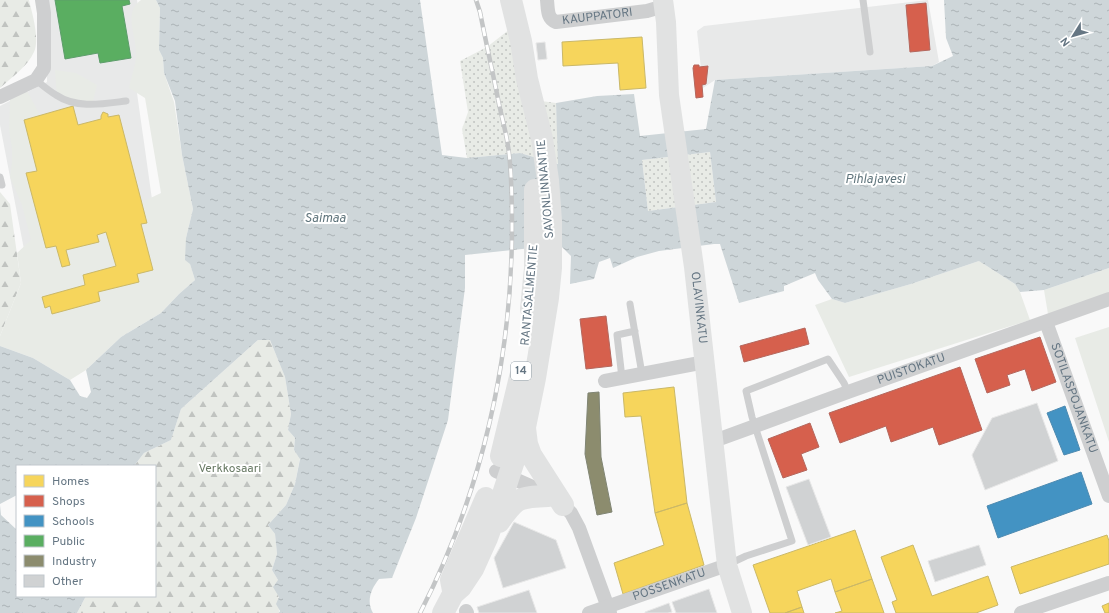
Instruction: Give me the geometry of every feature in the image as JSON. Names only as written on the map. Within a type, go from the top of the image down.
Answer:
[{"type":"highway","name":"SAVONLINNANTIE","points":[[512,1],[521,41],[537,140],[548,180],[551,221],[543,268],[542,341],[525,427]]},
{"type":"highway","name":"RANTASALMENTIE","points":[[455,607],[461,587],[473,569],[487,538],[502,474],[506,435],[543,268]]},
{"type":"highway","name":"RANTASALMENTIE","points":[[455,607],[451,580],[525,427]]},
{"type":"highway","points":[[525,427],[527,444],[531,455],[556,500]]},
{"type":"highway","points":[[487,538],[510,506],[516,501],[527,497],[556,500]]},
{"type":"main road","name":"OLAVINKATU","points":[[664,3],[669,95],[694,267],[727,564],[742,613]]},
{"type":"street","points":[[0,97],[36,80],[44,68],[44,13],[42,0]]},
{"type":"street","name":"KAUPPATORI","points":[[547,0],[549,18],[556,22],[647,11],[664,3]]},
{"type":"street","name":"PUISTOKATU","points":[[714,441],[1109,299]]},
{"type":"street","name":"SOTILASPOJANKATU","points":[[1046,322],[1109,496]]},
{"type":"street","points":[[605,381],[705,362]]},
{"type":"street","points":[[502,474],[530,485],[556,500],[570,513],[579,528],[610,613]]},
{"type":"street","name":"POSSENKATU","points":[[590,613],[727,564]]},
{"type":"street","points":[[1021,613],[1109,582]]},
{"type":"lane","points":[[863,0],[870,52]]},
{"type":"lane","points":[[36,80],[57,96],[77,104],[92,105],[126,101]]},
{"type":"lane","points":[[0,177],[2,184]]},
{"type":"lane","points":[[630,304],[642,374]]},
{"type":"lane","points":[[622,378],[617,334],[635,331]]},
{"type":"lane","points":[[727,564],[746,556],[792,541],[755,426],[746,391],[828,359],[844,383],[848,392]]},
{"type":"shaded area","points":[[47,0],[137,0],[146,54],[137,93],[162,270],[122,299],[39,327],[0,125],[0,106],[47,82]]},
{"type":"shaded area","points":[[928,0],[939,62],[932,66],[715,80],[703,88],[697,31],[704,26]]},
{"type":"green space","points":[[0,0],[29,0],[35,26],[36,47],[31,57],[19,72],[0,88]]},
{"type":"green space","points":[[141,0],[156,0],[160,8],[159,50],[163,58],[164,73],[174,102],[182,155],[193,209],[186,238],[190,264],[195,280],[161,313],[121,337],[86,370],[70,380],[33,358],[0,346],[0,336],[21,283],[17,253],[31,240],[22,205],[10,177],[12,148],[9,130],[10,99],[27,91],[40,115],[24,120],[37,171],[26,174],[46,248],[56,246],[62,267],[70,265],[66,250],[99,242],[97,235],[106,232],[116,266],[83,275],[85,285],[42,296],[45,308],[50,306],[52,314],[100,302],[98,292],[138,282],[137,274],[153,270],[141,224],[147,222],[142,202],[161,193],[145,98],[129,88],[136,56],[132,17],[136,5]]},
{"type":"green space","points":[[514,26],[541,101],[556,103],[559,164],[520,153],[467,158],[462,129],[468,112],[460,61],[487,47]]},
{"type":"green space","points":[[55,70],[76,73],[97,85],[92,105],[57,96]]},
{"type":"green space","points":[[710,152],[716,202],[648,211],[642,160]]},
{"type":"green space","points":[[0,192],[10,204],[21,283],[0,336]]},
{"type":"green space","points":[[979,261],[1015,284],[1020,292],[1030,320],[849,377],[815,305],[832,299],[845,303],[911,284]]},
{"type":"green space","points":[[1109,268],[1109,293],[1048,314],[1044,290]]},
{"type":"green space","points":[[1109,327],[1109,442],[1075,338]]},
{"type":"green space","name":"Verkkosaari","points":[[258,340],[270,340],[285,377],[291,414],[288,430],[295,438],[294,450],[300,458],[295,484],[286,505],[268,525],[275,534],[277,554],[272,570],[278,580],[279,613],[77,613],[85,597],[156,597],[156,465],[135,465],[144,453],[171,440],[181,409]]},
{"type":"water","name":"Saimaa","points":[[156,0],[420,0],[442,155],[467,158],[520,153],[558,164],[556,103],[597,96],[634,94],[640,136],[706,129],[715,80],[932,66],[953,56],[946,38],[944,0],[1109,0],[1109,268],[1044,290],[1020,292],[1015,284],[979,261],[911,284],[845,303],[832,299],[818,280],[815,273],[784,286],[784,291],[739,303],[720,244],[659,251],[637,257],[613,268],[610,258],[599,262],[594,279],[570,284],[571,256],[560,245],[465,255],[465,288],[448,420],[416,518],[392,578],[379,579],[374,587],[370,595],[370,604],[373,613],[279,613],[280,611],[276,604],[279,597],[273,587],[278,580],[272,570],[277,554],[275,534],[268,525],[286,505],[295,484],[300,459],[294,450],[295,438],[288,430],[291,414],[285,377],[270,340],[258,340],[181,409],[171,440],[144,453],[135,465],[16,465],[16,496],[0,504],[0,346],[33,358],[70,380],[80,396],[87,398],[91,392],[86,370],[121,337],[161,313],[195,280],[190,264],[185,260],[186,238],[193,209],[182,155],[175,101],[164,73],[163,58],[159,50],[160,8]],"holes":[[[710,152],[716,202],[648,211],[642,160]]]},
{"type":"water","points":[[0,505],[1,515],[16,529],[16,597],[85,597],[77,613],[0,613]]},
{"type":"building: Homes","points":[[642,37],[646,88],[620,90],[618,63],[563,66],[562,42]]},
{"type":"building: Homes","points":[[73,106],[78,125],[101,119],[103,112],[108,114],[108,117],[119,115],[147,223],[141,224],[153,270],[137,274],[139,282],[98,292],[100,301],[52,314],[50,306],[45,308],[42,297],[85,285],[83,275],[116,266],[106,232],[97,235],[99,242],[66,250],[70,265],[62,267],[56,246],[46,248],[26,173],[37,171],[24,120]]},
{"type":"building: Homes","points":[[674,387],[687,503],[655,513],[641,416],[625,417],[623,393]]},
{"type":"building: Homes","points":[[687,503],[704,565],[623,594],[614,563],[664,545],[655,513]]},
{"type":"building: Homes","points":[[855,530],[872,579],[835,592],[831,579],[797,591],[802,607],[785,613],[770,613],[753,565]]},
{"type":"building: Homes","points":[[1107,535],[1109,541],[1109,564],[1020,594],[1011,567]]},
{"type":"building: Homes","points":[[913,545],[932,596],[988,576],[998,605],[976,613],[896,613],[892,602],[897,600],[881,557]]},
{"type":"building: Homes","points":[[872,579],[884,613],[835,613],[842,611],[835,592]]},
{"type":"building: Homes","points":[[1109,603],[1109,613],[1105,613],[1102,606]]},
{"type":"building: Homes","points":[[802,607],[804,613],[785,613]]},
{"type":"building: Shops","points":[[926,3],[930,50],[910,52],[906,5]]},
{"type":"building: Shops","points":[[694,65],[699,65],[699,67],[708,66],[706,84],[702,85],[703,97],[696,98]]},
{"type":"building: Shops","points":[[606,316],[612,366],[586,369],[580,319]]},
{"type":"building: Shops","points":[[805,328],[809,344],[744,362],[740,346]]},
{"type":"building: Shops","points":[[1040,337],[1056,382],[1032,391],[1025,369],[1007,375],[1010,385],[987,393],[975,359]]},
{"type":"building: Shops","points":[[960,367],[982,430],[939,445],[933,427],[891,442],[886,426],[840,443],[829,413]]},
{"type":"building: Shops","points":[[810,423],[819,447],[801,454],[807,470],[783,478],[768,439]]},
{"type":"building: Schools","points":[[1065,406],[1080,450],[1064,455],[1047,413]]},
{"type":"building: Schools","points":[[1081,472],[1092,504],[998,538],[987,506]]},
{"type":"building: Public","points":[[55,0],[129,0],[130,4],[122,6],[131,58],[100,63],[98,53],[65,59]]},
{"type":"building: Industry","points":[[599,392],[601,457],[612,512],[597,515],[585,454],[588,393]]},
{"type":"building: Other","points":[[545,42],[547,59],[538,60],[536,43]]},
{"type":"building: Other","points":[[1037,403],[1058,461],[985,490],[972,455],[992,418]]},
{"type":"building: Other","points":[[809,479],[831,537],[808,545],[786,487]]},
{"type":"building: Other","points":[[514,522],[556,540],[566,568],[503,588],[494,558]]},
{"type":"building: Other","points":[[979,545],[986,565],[935,582],[928,561]]},
{"type":"building: Other","points":[[709,589],[717,613],[676,613],[672,602]]},
{"type":"building: Other","points":[[529,590],[537,613],[479,613],[477,607]]},
{"type":"building: Other","points":[[669,603],[672,612],[645,613],[645,612]]},
{"type":"railway","points":[[420,613],[460,522],[476,474],[489,426],[499,376],[511,277],[512,196],[508,146],[480,12],[476,0]]},
{"type":"water label","name":"Pihlajavesi","points":[[875,180]]}]
